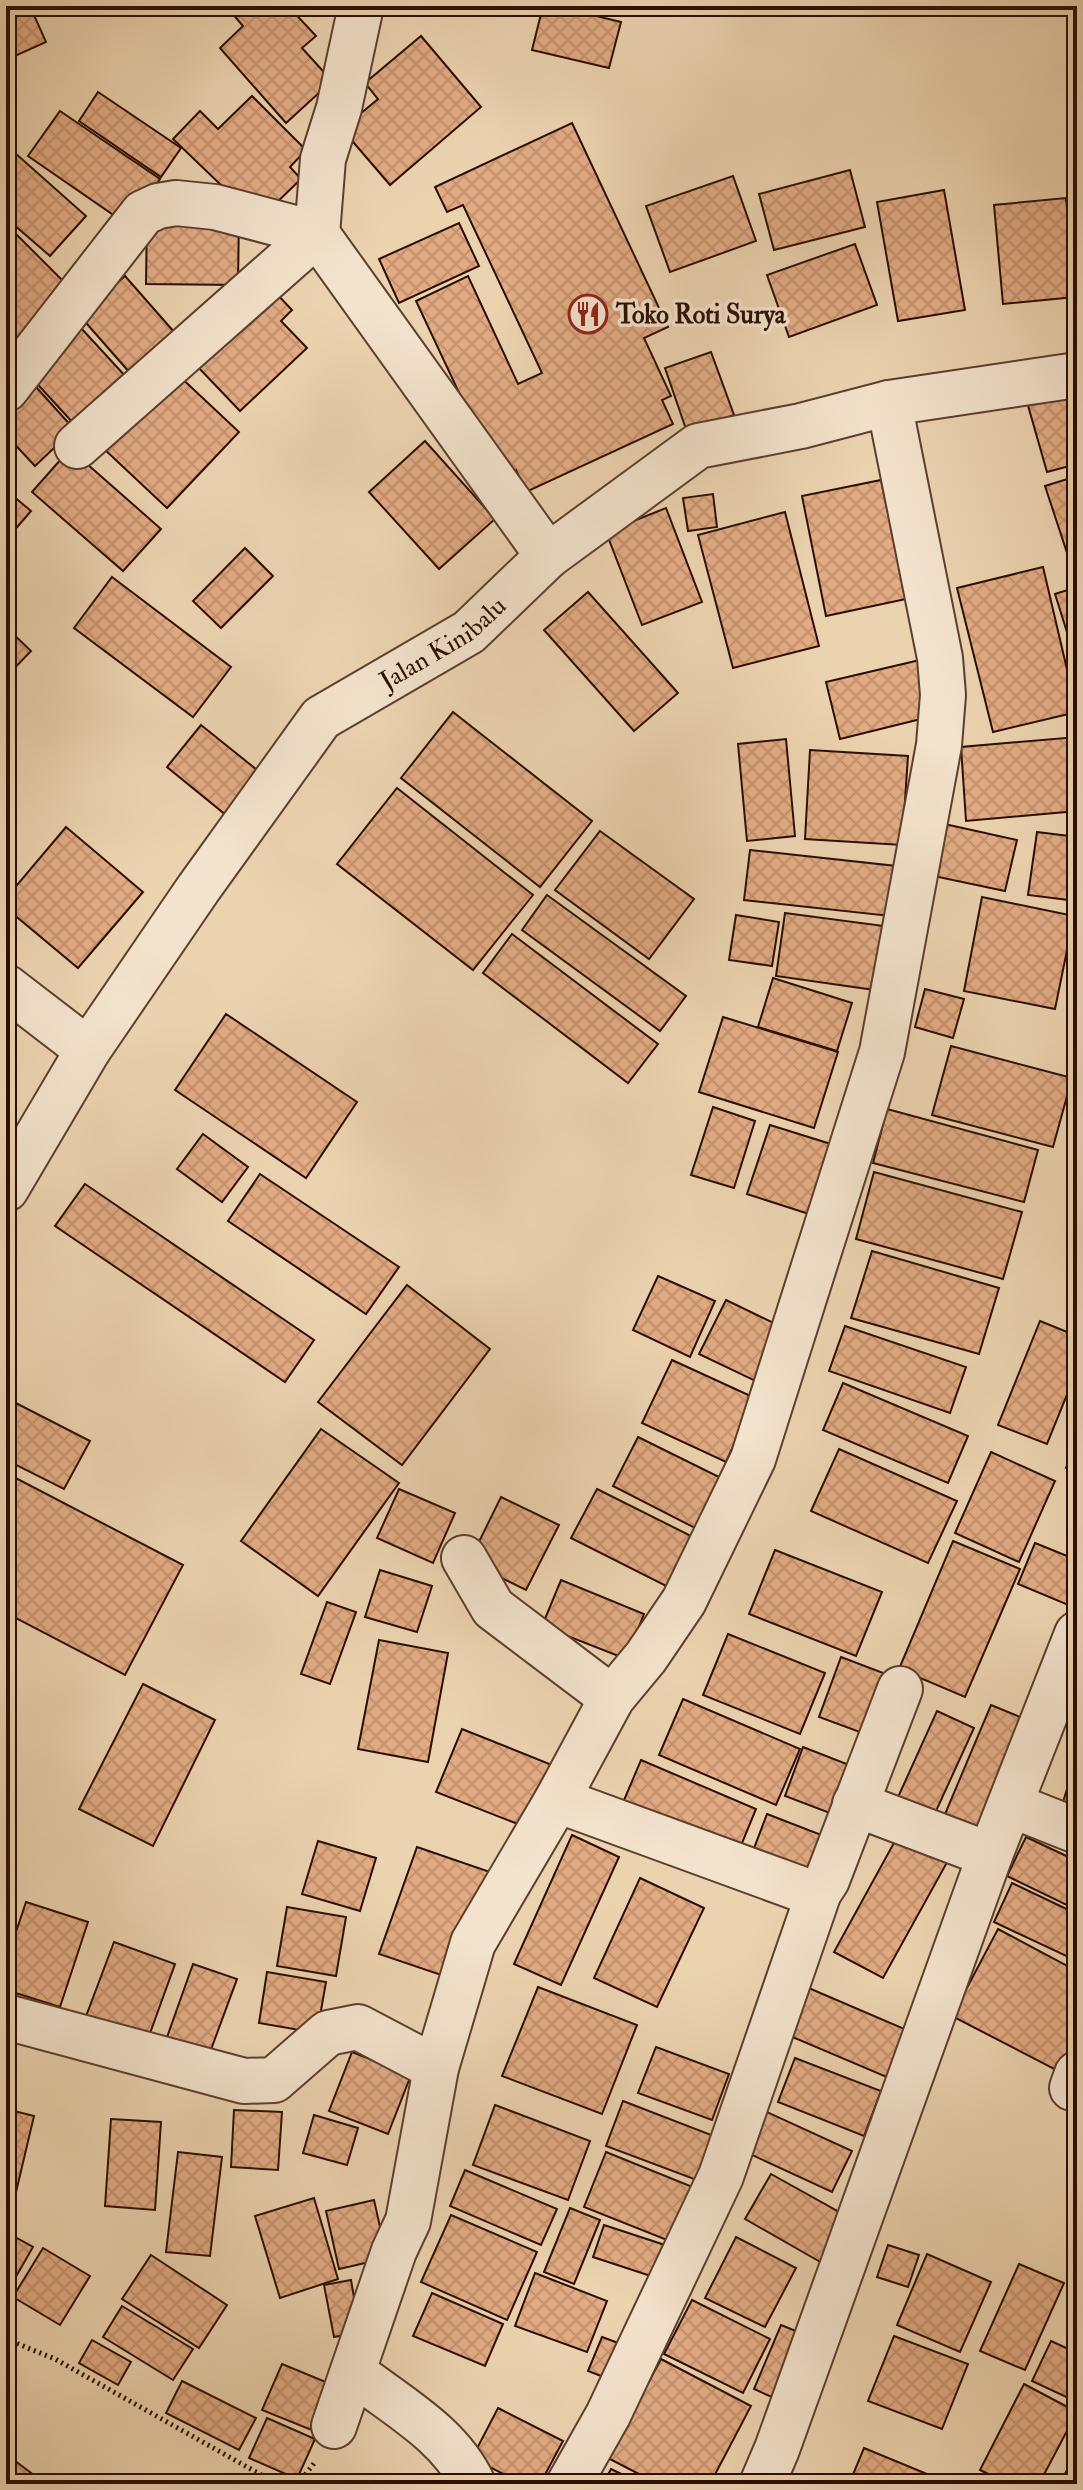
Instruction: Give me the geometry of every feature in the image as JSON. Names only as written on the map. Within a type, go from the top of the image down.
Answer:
[{"type":"street","points":[[77,446],[317,234],[323,159],[339,108],[361,6]]},
{"type":"street","points":[[6,389],[143,213],[176,203],[215,207],[317,234],[548,556]]},
{"type":"street","name":"Jalan Kinibalu","points":[[6,1189],[88,1050],[198,889],[321,718],[469,632],[548,556],[698,446],[801,426],[889,403],[1077,375]]},
{"type":"street","points":[[334,2426],[394,2251],[408,2221],[436,2068],[473,1943],[557,1800],[612,1698],[646,1657],[684,1601],[753,1459],[882,1052],[939,745],[943,695],[940,658],[889,403]]},
{"type":"street","points":[[6,987],[88,1050]]},
{"type":"street","points":[[464,1558],[493,1608],[612,1698]]},
{"type":"street","points":[[762,2484],[990,1855],[1077,1634]]},
{"type":"street","points":[[569,2484],[608,2415],[721,2176],[819,1892],[827,1880],[900,1689]]},
{"type":"street","points":[[557,1800],[809,1892],[819,1892]]},
{"type":"street","points":[[855,1804],[990,1855]]},
{"type":"street","points":[[1011,1805],[1077,1831]]},
{"type":"street","points":[[6,2017],[244,2081],[274,2080],[328,2033],[358,2027],[436,2068]]},
{"type":"street","points":[[352,2374],[446,2444],[473,2484]]},
{"type":"path","points":[[6,2339],[55,2359],[265,2477],[298,2484]]},
{"type":"building","points":[[6,6],[30,6],[46,42],[6,60]]},
{"type":"building","points":[[238,6],[288,6],[316,36],[302,48],[332,81],[286,123],[220,48],[243,26],[231,12]]},
{"type":"building","points":[[543,6],[555,6],[621,22],[609,68],[532,50]]},
{"type":"building","points":[[421,36],[481,107],[390,185],[342,129],[378,99],[365,83]]},
{"type":"building","points":[[98,92],[181,148],[161,177],[79,121]]},
{"type":"building","points":[[252,96],[306,150],[290,167],[301,179],[269,210],[247,210],[173,139],[200,111],[218,129]]},
{"type":"building","points":[[60,111],[160,179],[128,225],[28,156]]},
{"type":"building","name":"Toko Roti Surya","points":[[572,123],[668,327],[644,338],[671,396],[662,400],[673,424],[526,492],[516,470],[499,478],[416,301],[468,276],[518,384],[542,373],[463,205],[447,212],[435,187]]},
{"type":"building","points":[[6,145],[86,216],[50,256],[6,218]]},
{"type":"building","points":[[850,170],[865,227],[774,250],[759,194]]},
{"type":"building","points":[[733,176],[756,241],[670,272],[646,206]]},
{"type":"building","points":[[944,190],[965,310],[898,321],[877,202]]},
{"type":"building","points":[[1066,198],[1075,297],[1003,304],[994,205]]},
{"type":"building","points":[[147,214],[239,215],[238,285],[146,284]]},
{"type":"building","points":[[459,223],[479,266],[399,303],[379,259]]},
{"type":"building","points":[[6,224],[73,291],[11,352],[6,347]]},
{"type":"building","points":[[855,244],[877,305],[789,337],[767,275]]},
{"type":"building","points":[[125,276],[175,333],[130,373],[80,316]]},
{"type":"building","points":[[275,292],[292,310],[281,321],[307,348],[240,411],[197,366]]},
{"type":"building","points":[[81,328],[127,378],[75,425],[29,375]]},
{"type":"building","points":[[711,352],[734,415],[687,432],[665,368]]},
{"type":"building","points":[[175,372],[239,432],[167,508],[103,448]]},
{"type":"building","points":[[1077,383],[1077,464],[1047,472],[1025,395]]},
{"type":"building","points":[[36,387],[74,429],[35,466],[6,435],[6,414]]},
{"type":"building","points":[[425,441],[495,519],[439,569],[369,492]]},
{"type":"building","points":[[70,449],[161,529],[123,571],[32,492]]},
{"type":"building","points":[[1077,476],[1077,566],[1072,568],[1045,486]]},
{"type":"building","points":[[881,480],[906,599],[826,616],[802,496]]},
{"type":"building","points":[[6,490],[31,511],[6,540]]},
{"type":"building","points":[[713,494],[717,527],[688,531],[683,498]]},
{"type":"building","points":[[666,508],[702,602],[642,625],[606,532]]},
{"type":"building","points":[[785,512],[819,646],[733,668],[698,535]]},
{"type":"building","points":[[245,548],[273,576],[221,628],[193,601]]},
{"type":"building","points":[[1043,567],[1077,712],[993,732],[957,588]]},
{"type":"building","points":[[112,577],[231,667],[193,717],[74,628]]},
{"type":"building","points":[[1077,587],[1077,664],[1055,594]]},
{"type":"building","points":[[588,592],[678,693],[634,731],[544,630]]},
{"type":"building","points":[[6,627],[31,651],[6,677]]},
{"type":"building","points":[[920,660],[933,716],[840,739],[826,682]]},
{"type":"building","points":[[453,712],[592,821],[540,887],[401,778]]},
{"type":"building","points":[[201,725],[272,782],[237,824],[167,767]]},
{"type":"building","points":[[1077,737],[1077,811],[966,821],[961,747]]},
{"type":"building","points":[[786,739],[795,836],[747,841],[738,744]]},
{"type":"building","points":[[810,750],[908,756],[902,845],[805,839]]},
{"type":"building","points":[[397,788],[533,895],[473,970],[337,864]]},
{"type":"building","points":[[940,823],[1017,840],[1005,891],[929,875]]},
{"type":"building","points":[[66,827],[143,892],[78,968],[6,908],[6,898]]},
{"type":"building","points":[[600,831],[694,899],[649,959],[555,890]]},
{"type":"building","points":[[1037,832],[1077,837],[1077,901],[1028,895]]},
{"type":"building","points":[[750,850],[896,866],[890,916],[744,900]]},
{"type":"building","points":[[547,895],[686,996],[660,1031],[522,930]]},
{"type":"building","points":[[982,897],[1074,916],[1055,1009],[964,991]]},
{"type":"building","points":[[785,913],[884,926],[875,990],[776,976]]},
{"type":"building","points":[[736,915],[779,922],[772,966],[729,960]]},
{"type":"building","points":[[512,934],[658,1044],[628,1083],[483,973]]},
{"type":"building","points":[[773,978],[852,1003],[837,1051],[758,1027]]},
{"type":"building","points":[[925,989],[964,999],[953,1038],[915,1027]]},
{"type":"building","points":[[226,1014],[357,1102],[306,1178],[175,1090]]},
{"type":"building","points":[[723,1017],[838,1052],[814,1128],[699,1092]]},
{"type":"building","points":[[951,1046],[1072,1078],[1053,1147],[932,1115]]},
{"type":"building","points":[[713,1107],[755,1121],[734,1188],[691,1175]]},
{"type":"building","points":[[887,1109],[1038,1150],[1024,1202],[873,1163]]},
{"type":"building","points":[[770,1125],[834,1145],[812,1215],[747,1194]]},
{"type":"building","points":[[203,1134],[248,1167],[222,1202],[177,1169]]},
{"type":"building","points":[[874,1172],[1022,1212],[1003,1279],[856,1239]]},
{"type":"building","points":[[260,1174],[399,1267],[366,1314],[228,1221]]},
{"type":"building","points":[[85,1184],[314,1340],[285,1382],[55,1226]]},
{"type":"building","points":[[872,1251],[999,1288],[979,1354],[851,1318]]},
{"type":"building","points":[[658,1276],[715,1301],[690,1357],[633,1330]]},
{"type":"building","points":[[407,1285],[490,1349],[402,1465],[318,1402]]},
{"type":"building","points":[[726,1300],[790,1331],[764,1385],[699,1354]]},
{"type":"building","points":[[1040,1321],[1077,1336],[1077,1370],[1047,1444],[998,1425]]},
{"type":"building","points":[[845,1326],[966,1367],[950,1413],[829,1371]]},
{"type":"building","points":[[672,1360],[755,1398],[726,1462],[642,1423]]},
{"type":"building","points":[[843,1383],[968,1436],[948,1483],[823,1430]]},
{"type":"building","points":[[6,1398],[90,1441],[64,1489],[6,1460]]},
{"type":"building","points":[[321,1429],[399,1483],[318,1596],[241,1541]]},
{"type":"building","points":[[638,1437],[723,1479],[697,1529],[613,1486]]},
{"type":"building","points":[[1077,1438],[1077,1472],[1066,1468]]},
{"type":"building","points":[[839,1449],[957,1501],[928,1563],[811,1511]]},
{"type":"building","points":[[991,1452],[1055,1481],[1019,1562],[955,1533]]},
{"type":"building","points":[[6,1473],[183,1565],[125,1675],[6,1613]]},
{"type":"building","points":[[399,1489],[455,1513],[433,1563],[377,1538]]},
{"type":"building","points":[[597,1489],[705,1543],[680,1593],[571,1538]]},
{"type":"building","points":[[501,1497],[559,1525],[526,1590],[469,1562]]},
{"type":"building","points":[[953,1541],[1020,1569],[965,1697],[899,1669]]},
{"type":"building","points":[[1035,1543],[1077,1560],[1077,1597],[1073,1607],[1018,1584]]},
{"type":"building","points":[[775,1550],[882,1592],[856,1656],[749,1614]]},
{"type":"building","points":[[380,1570],[432,1586],[417,1632],[365,1617]]},
{"type":"building","points":[[561,1580],[644,1614],[626,1659],[542,1626]]},
{"type":"building","points":[[327,1602],[356,1612],[330,1684],[301,1674]]},
{"type":"building","points":[[728,1634],[825,1673],[800,1734],[703,1695]]},
{"type":"building","points":[[379,1640],[448,1653],[428,1762],[358,1749]]},
{"type":"building","points":[[841,1657],[899,1679],[876,1738],[819,1717]]},
{"type":"building","points":[[143,1684],[215,1720],[153,1846],[79,1809]]},
{"type":"building","points":[[683,1699],[800,1749],[776,1805],[659,1755]]},
{"type":"building","points":[[991,1705],[1032,1722],[982,1843],[940,1826]]},
{"type":"building","points":[[937,1711],[974,1728],[931,1822],[894,1806]]},
{"type":"building","points":[[462,1729],[552,1765],[528,1828],[436,1792]]},
{"type":"building","points":[[803,1747],[862,1770],[843,1818],[785,1796]]},
{"type":"building","points":[[1077,1757],[1077,1824],[1058,1818]]},
{"type":"building","points":[[641,1760],[756,1809],[738,1853],[622,1805]]},
{"type":"building","points":[[767,1814],[837,1841],[820,1886],[750,1859]]},
{"type":"building","points":[[901,1830],[950,1857],[883,1978],[834,1952]]},
{"type":"building","points":[[572,1835],[619,1857],[561,1985],[514,1964]]},
{"type":"building","points":[[1026,1837],[1077,1861],[1077,1910],[1007,1876]]},
{"type":"building","points":[[318,1841],[376,1858],[360,1911],[302,1894]]},
{"type":"building","points":[[417,1847],[496,1874],[459,1981],[379,1954]]},
{"type":"building","points":[[640,1878],[704,1908],[657,2007],[594,1978]]},
{"type":"building","points":[[1012,1883],[1077,1914],[1077,1961],[994,1922]]},
{"type":"building","points":[[26,1902],[88,1922],[60,2007],[6,1990],[6,1962]]},
{"type":"building","points":[[287,1907],[346,1917],[336,1976],[277,1966]]},
{"type":"building","points":[[998,1929],[1077,1971],[1077,2036],[1058,2071],[952,2016]]},
{"type":"building","points":[[114,1942],[175,1964],[144,2050],[82,2027]]},
{"type":"building","points":[[193,1964],[237,1979],[209,2055],[166,2040]]},
{"type":"building","points":[[267,1972],[326,1982],[317,2033],[259,2023]]},
{"type":"building","points":[[804,1986],[916,2034],[896,2081],[783,2033]]},
{"type":"building","points":[[538,1987],[637,2025],[602,2114],[502,2076]]},
{"type":"building","points":[[656,2047],[729,2074],[712,2120],[638,2093]]},
{"type":"building","points":[[352,2052],[411,2075],[388,2134],[329,2111]]},
{"type":"building","points":[[795,2058],[881,2091],[864,2136],[778,2102]]},
{"type":"building","points":[[623,2101],[719,2138],[702,2182],[606,2146]]},
{"type":"building","points":[[495,2105],[590,2141],[568,2200],[473,2165]]},
{"type":"building","points":[[756,2107],[852,2151],[832,2192],[737,2148]]},
{"type":"building","points":[[6,2109],[34,2116],[13,2205],[6,2204]]},
{"type":"building","points":[[234,2110],[282,2112],[278,2170],[231,2167]]},
{"type":"building","points":[[314,2115],[358,2128],[347,2165],[303,2153]]},
{"type":"building","points":[[111,2119],[161,2122],[155,2210],[105,2206]]},
{"type":"building","points":[[178,2152],[222,2157],[210,2256],[166,2252]]},
{"type":"building","points":[[606,2152],[700,2190],[677,2244],[584,2207]]},
{"type":"building","points":[[465,2170],[557,2209],[541,2245],[450,2206]]},
{"type":"building","points":[[771,2174],[848,2217],[822,2263],[745,2219]]},
{"type":"building","points":[[314,2198],[338,2279],[280,2298],[255,2216]]},
{"type":"building","points":[[374,2200],[387,2258],[339,2269],[326,2211]]},
{"type":"building","points":[[570,2208],[600,2220],[574,2284],[544,2272]]},
{"type":"building","points":[[451,2215],[537,2252],[507,2320],[421,2282]]},
{"type":"building","points":[[604,2225],[674,2248],[663,2280],[593,2257]]},
{"type":"building","points":[[6,2232],[33,2247],[6,2294]]},
{"type":"building","points":[[736,2237],[796,2268],[765,2327],[705,2298]]},
{"type":"building","points":[[888,2245],[919,2255],[908,2287],[877,2277]]},
{"type":"building","points":[[43,2248],[90,2276],[60,2325],[13,2297]]},
{"type":"building","points":[[927,2254],[991,2282],[960,2352],[897,2325]]},
{"type":"building","points":[[151,2255],[227,2305],[199,2348],[122,2299]]},
{"type":"building","points":[[1019,2264],[1064,2283],[1025,2370],[980,2351]]},
{"type":"building","points":[[535,2273],[607,2301],[587,2352],[515,2326]]},
{"type":"building","points":[[351,2280],[360,2332],[334,2337],[324,2285]]},
{"type":"building","points":[[432,2293],[503,2324],[485,2366],[413,2336]]},
{"type":"building","points":[[692,2300],[770,2339],[743,2393],[664,2354]]},
{"type":"building","points":[[122,2306],[193,2349],[173,2380],[103,2337]]},
{"type":"building","points":[[781,2325],[813,2338],[785,2403],[754,2389]]},
{"type":"building","points":[[894,2336],[968,2364],[942,2429],[868,2401]]},
{"type":"building","points":[[602,2337],[632,2348],[619,2383],[588,2371]]},
{"type":"building","points":[[92,2340],[131,2362],[118,2385],[79,2363]]},
{"type":"building","points":[[1051,2341],[1077,2353],[1077,2402],[1032,2381]]},
{"type":"building","points":[[661,2359],[751,2406],[710,2484],[658,2484],[608,2458]]},
{"type":"building","points":[[282,2364],[338,2387],[319,2433],[262,2410]]},
{"type":"building","points":[[182,2381],[256,2418],[239,2450],[166,2413]]},
{"type":"building","points":[[1024,2384],[1077,2412],[1039,2484],[1009,2484],[980,2470]]},
{"type":"building","points":[[498,2408],[563,2441],[540,2484],[523,2484],[472,2458]]},
{"type":"building","points":[[267,2418],[315,2439],[297,2479],[249,2458]]},
{"type":"building","points":[[864,2448],[951,2484],[849,2484]]},
{"type":"building","points":[[1077,2453],[1077,2484],[1059,2484]]},
{"type":"building","points":[[6,2454],[35,2476],[29,2484],[6,2484]]},
{"type":"building","points":[[611,2469],[642,2484],[603,2484]]},
{"type":"place","name":"Toko Roti Surya","points":[[588,314]]}]
